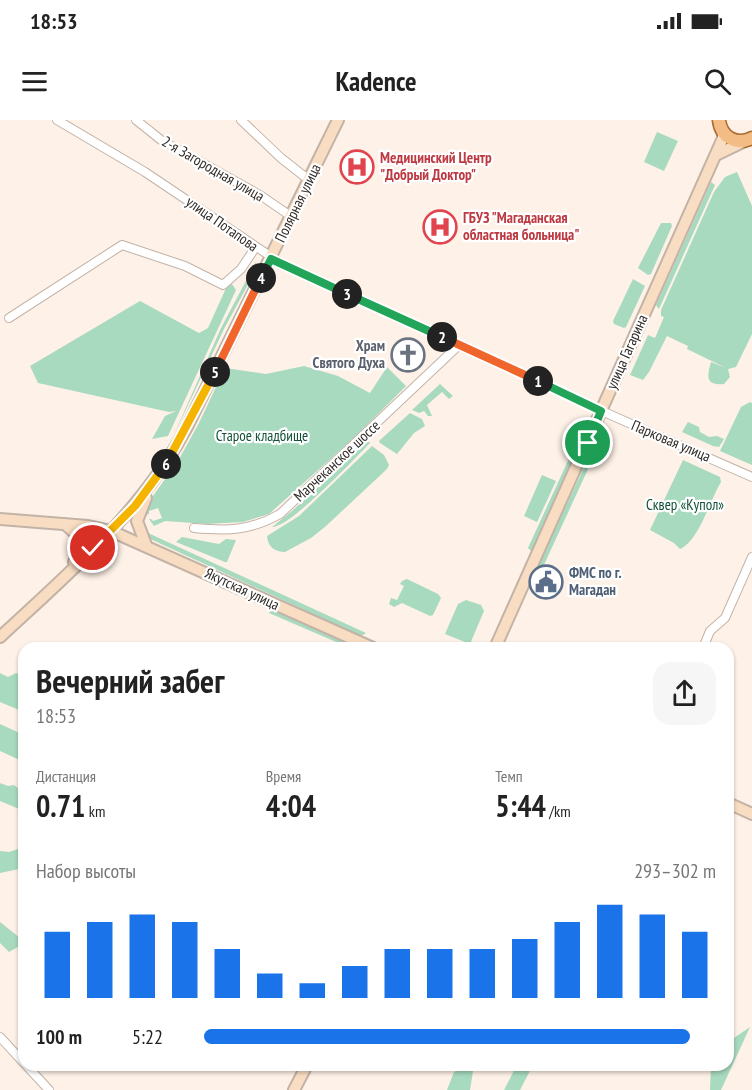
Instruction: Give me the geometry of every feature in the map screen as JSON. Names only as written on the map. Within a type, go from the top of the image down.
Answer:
[{"type":"main road","name":"Полярная улица","points":[[0,637],[111,531],[155,480],[180,442],[338,120]]},
{"type":"main road","points":[[720,124],[733,140],[749,139]]},
{"type":"main road","name":"улица Гагарина","points":[[498,642],[716,155],[723,138],[720,124]]},
{"type":"main road","points":[[716,155],[749,139]]},
{"type":"main road","points":[[146,545],[137,521],[155,480]]},
{"type":"main road","points":[[0,519],[65,524],[111,531]]},
{"type":"main road","points":[[65,524],[76,531],[82,544],[80,553],[66,575]]},
{"type":"main road","name":"Якутская улица","points":[[111,531],[360,642]]},
{"type":"main road","points":[[734,805],[752,814]]},
{"type":"main road","points":[[294,1090],[304,1071]]},
{"type":"street","name":"улица Потапова","points":[[57,120],[163,184],[271,259],[459,345]]},
{"type":"street","name":"2-я Загородная улица","points":[[136,120],[161,140],[260,195],[292,217]]},
{"type":"street","points":[[241,120],[281,158],[309,180]]},
{"type":"street","points":[[9,318],[122,245],[185,266],[223,285],[241,269],[255,248]]},
{"type":"street","name":"Парковая улица","points":[[459,345],[601,411],[752,477]]},
{"type":"street","name":"Марчеканское шоссе","points":[[194,528],[216,530],[255,527],[280,514],[459,345]]},
{"type":"street","points":[[705,642],[710,631],[725,618],[752,557]]},
{"type":"street","points":[[0,1037],[18,1056]]},
{"type":"street","points":[[31,1071],[49,1090]]},
{"type":"green space","points":[[657,132],[678,141],[664,171],[644,162]]},
{"type":"green space","points":[[737,172],[752,206],[752,334],[736,367],[728,369],[730,377],[724,384],[710,382],[708,376],[711,362],[726,368],[687,349],[688,346],[667,336],[643,380],[630,375],[648,335],[655,338],[664,317],[661,316],[661,310],[714,192],[725,177]]},
{"type":"green space","points":[[711,182],[715,185],[659,309],[656,305]]},
{"type":"green space","points":[[661,223],[671,223],[672,226],[651,274],[648,275],[638,268]]},
{"type":"green space","points":[[256,262],[257,268],[224,329],[173,437],[221,328]]},
{"type":"green space","points":[[633,279],[645,286],[624,328],[614,324],[613,321]]},
{"type":"green space","points":[[232,284],[236,290],[168,436],[152,439],[165,416],[176,411],[169,412],[38,383],[30,366],[140,301],[199,333],[208,328],[227,286]]},
{"type":"green space","name":"Старое кладбище","points":[[304,366],[338,376],[370,393],[387,367],[406,386],[355,437],[269,514],[243,522],[207,524],[165,521],[154,526],[149,519],[153,521],[162,518],[158,508],[145,515],[143,510],[178,461],[225,368],[266,374]]},
{"type":"green space","points":[[440,384],[453,396],[449,399],[442,392],[427,405],[432,416],[428,416],[424,411],[419,413],[412,410]]},
{"type":"green space","points":[[752,403],[752,465],[720,451],[741,407]]},
{"type":"green space","points":[[410,413],[422,419],[425,426],[414,433],[397,454],[379,441]]},
{"type":"green space","points":[[688,422],[699,427],[700,432],[709,437],[717,436],[724,439],[719,447],[682,432]]},
{"type":"green space","points":[[602,429],[606,430],[537,580],[535,572]]},
{"type":"green space","points":[[368,441],[370,443],[307,505],[281,524],[272,527],[292,511]]},
{"type":"green space","points":[[577,441],[582,444],[532,552],[528,548]]},
{"type":"green space","points":[[372,446],[384,455],[389,465],[387,469],[311,538],[285,552],[273,548],[267,536],[299,516]]},
{"type":"green space","name":"Сквер «Купол»","points":[[683,460],[720,477],[721,482],[693,538],[680,549],[674,543],[650,530]]},
{"type":"green space","points":[[542,475],[556,481],[537,522],[524,516]]},
{"type":"green space","points":[[147,533],[366,633],[361,636],[146,537]]},
{"type":"green space","points":[[182,537],[219,544],[226,539],[236,540],[225,562],[176,542]]},
{"type":"green space","points":[[407,579],[438,594],[441,598],[433,615],[430,616],[402,603],[394,607],[389,604],[391,598],[397,600],[404,586],[400,584]]},
{"type":"green space","points":[[466,600],[481,605],[484,611],[471,642],[445,634],[458,604]]},
{"type":"green space","points":[[270,610],[276,610],[347,642],[336,642],[269,613]]},
{"type":"green space","points":[[0,673],[8,677],[18,674],[18,710],[0,702]]},
{"type":"green space","points":[[0,724],[18,732],[18,759],[0,751]]},
{"type":"green space","points":[[0,783],[8,786],[14,785],[18,788],[18,808],[0,801]]},
{"type":"green space","points":[[18,849],[18,869],[0,873],[0,851],[9,852]]},
{"type":"green space","points":[[0,922],[18,936],[18,947],[9,952],[0,943]]},
{"type":"green space","points":[[750,1027],[734,1062],[734,1038]]},
{"type":"green space","points":[[473,1071],[470,1090],[447,1090],[454,1072]]},
{"type":"green space","points":[[514,1071],[530,1071],[520,1090],[504,1090]]},
{"type":"green space","points":[[711,1071],[730,1071],[721,1090],[710,1090]]},
{"type":"place","name":"Медицинский Центр \"Добрый Доктор\"","points":[[357,167]]},
{"type":"place","name":"ГБУЗ \"Магаданская областная больница\"","points":[[440,227]]},
{"type":"place","name":"Храм Святого Духа","points":[[408,355]]},
{"type":"place","name":"ФМС по г. Магадан","points":[[546,582]]},
{"type":"route","points":[[93,548],[135,506],[164,468],[271,259],[601,411],[588,443]]}]
